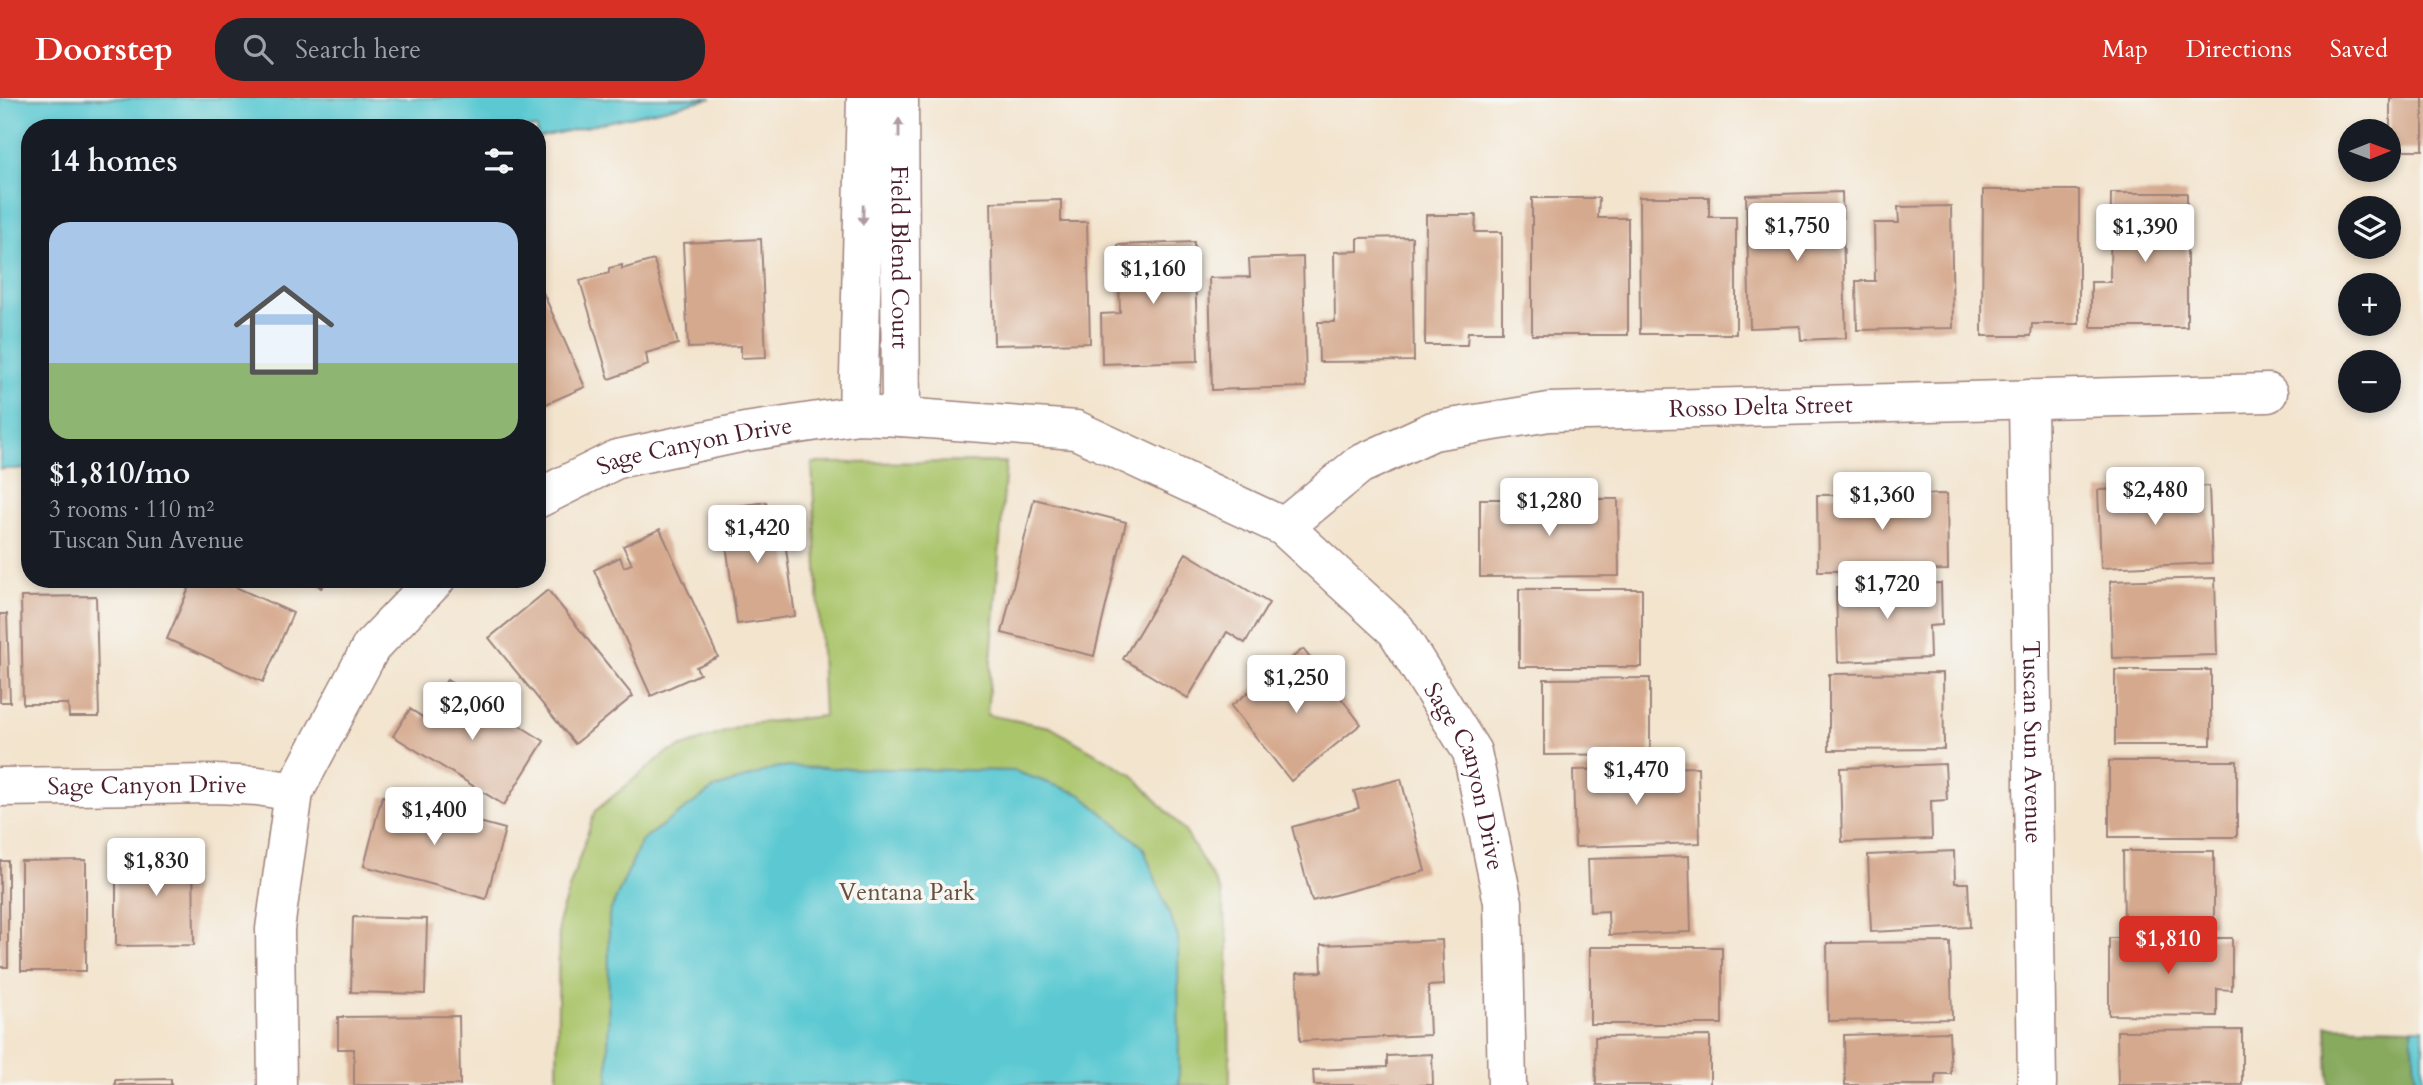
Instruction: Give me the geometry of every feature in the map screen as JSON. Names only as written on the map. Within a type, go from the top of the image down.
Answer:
[{"type":"street","name":"Field Blend Court","points":[[858,415],[866,98]]},
{"type":"street","name":"Field Blend Court","points":[[899,98],[901,416]]},
{"type":"street","name":"Rosso Delta Street","points":[[1284,527],[1359,465],[1433,430],[1549,412],[2268,393]]},
{"type":"street","name":"Tuscan Sun Avenue","points":[[2028,399],[2037,1085]]},
{"type":"street","name":"Sage Canyon Drive","points":[[546,494],[617,459],[745,432],[858,415],[901,416],[1076,430],[1284,527],[1396,630],[1472,752],[1503,902],[1507,1085]]},
{"type":"street","points":[[277,1085],[275,929],[293,792],[371,647],[427,588]]},
{"type":"street","name":"Sage Canyon Drive","points":[[0,786],[216,784],[258,786],[293,792]]},
{"type":"green space","name":"Ventana Park","points":[[1006,462],[987,715],[1050,727],[1133,775],[1185,831],[1221,892],[1228,940],[1230,1085],[557,1085],[559,919],[595,811],[666,753],[747,724],[824,716],[812,463]]},
{"type":"green space","points":[[2327,1026],[2412,1028],[2416,1085],[2329,1085]]},
{"type":"water","points":[[0,98],[712,98],[546,136],[546,119],[21,119],[21,469],[0,469]]},
{"type":"water","name":"Ventana Park","points":[[778,767],[1014,771],[1080,794],[1143,847],[1178,937],[1179,1085],[608,1085],[609,914],[642,840],[713,789]]},
{"type":"water","points":[[2412,1028],[2423,1028],[2423,1085],[2416,1085]]},
{"type":"building","points":[[2390,98],[2423,98],[2423,150],[2401,150],[2401,119],[2390,119]]},
{"type":"building","points":[[1983,190],[2079,190],[2079,324],[2032,324],[2031,336],[1982,336]]},
{"type":"building","points":[[1842,192],[1846,338],[1801,340],[1800,326],[1750,328],[1746,195]]},
{"type":"building","points":[[2111,193],[2187,193],[2187,327],[2091,327],[2091,282],[2110,282]]},
{"type":"building","points":[[1639,197],[1709,197],[1709,217],[1736,217],[1736,334],[1640,334]]},
{"type":"building","points":[[1532,198],[1599,198],[1598,218],[1628,218],[1628,335],[1532,335]]},
{"type":"building","points":[[1061,200],[1061,222],[1087,222],[1090,343],[994,345],[991,202]]},
{"type":"building","points":[[1951,206],[1953,328],[1857,330],[1856,281],[1875,281],[1874,223],[1899,223],[1898,207]]},
{"type":"building","points":[[1426,215],[1476,215],[1475,232],[1502,232],[1502,332],[1468,332],[1467,345],[1425,345]]},
{"type":"building","points":[[1412,237],[1414,361],[1319,362],[1318,322],[1335,322],[1334,252],[1358,251],[1358,238]]},
{"type":"building","points":[[761,239],[766,357],[741,358],[741,346],[688,348],[683,243]]},
{"type":"building","points":[[1194,242],[1198,361],[1102,364],[1101,314],[1120,313],[1118,245]]},
{"type":"building","points":[[1303,257],[1306,387],[1212,390],[1209,278],[1250,277],[1249,259]]},
{"type":"building","points":[[654,260],[678,344],[646,353],[648,365],[609,379],[580,281],[609,273],[609,268],[622,265],[622,269]]},
{"type":"building","points":[[546,299],[585,387],[546,404]]},
{"type":"building","points":[[2209,486],[2212,563],[2101,568],[2098,490]]},
{"type":"building","points":[[1947,494],[1948,570],[1818,571],[1817,495]]},
{"type":"building","points":[[1034,499],[1126,522],[1094,656],[1002,633]]},
{"type":"building","points":[[1480,499],[1618,499],[1619,576],[1480,577]]},
{"type":"building","points":[[766,502],[770,528],[783,526],[795,616],[737,624],[721,508]]},
{"type":"building","points":[[660,529],[718,657],[696,667],[700,674],[651,696],[594,570],[620,557],[624,567],[632,564],[623,546]]},
{"type":"building","points":[[1186,553],[1269,603],[1245,643],[1227,632],[1188,698],[1123,659]]},
{"type":"building","points":[[2215,578],[2217,655],[2112,658],[2110,581]]},
{"type":"building","points":[[1941,583],[1942,625],[1929,626],[1930,658],[1838,662],[1836,587]]},
{"type":"building","points":[[189,588],[238,588],[293,613],[263,682],[167,639]]},
{"type":"building","points":[[1519,589],[1642,589],[1642,667],[1519,667]]},
{"type":"building","points":[[548,590],[633,696],[575,744],[489,638]]},
{"type":"building","points":[[96,596],[99,717],[69,717],[68,704],[23,704],[21,597]]},
{"type":"building","points":[[0,614],[7,614],[10,702],[0,702]]},
{"type":"building","points":[[1303,649],[1361,724],[1291,781],[1231,706]]},
{"type":"building","points":[[2115,670],[2211,670],[2211,745],[2115,745]]},
{"type":"building","points":[[1943,673],[1944,749],[1829,750],[1829,674]]},
{"type":"building","points":[[1650,678],[1650,754],[1544,755],[1544,679]]},
{"type":"building","points":[[447,680],[544,741],[504,805],[393,736],[410,709],[424,718]]},
{"type":"building","points":[[2109,761],[2237,761],[2237,837],[2109,837]]},
{"type":"building","points":[[1945,764],[1947,800],[1931,801],[1932,839],[1842,842],[1840,768]]},
{"type":"building","points":[[1698,767],[1700,843],[1575,847],[1573,770]]},
{"type":"building","points":[[1401,779],[1425,871],[1312,901],[1292,827],[1359,808],[1354,791]]},
{"type":"building","points":[[382,796],[505,829],[486,899],[364,866]]},
{"type":"building","points":[[147,846],[193,846],[194,945],[116,946],[116,859],[147,858]]},
{"type":"building","points":[[1954,851],[1955,883],[1968,883],[1970,927],[1871,932],[1868,855]]},
{"type":"building","points":[[2123,851],[2214,851],[2214,925],[2124,925]]},
{"type":"building","points":[[1689,856],[1691,932],[1609,935],[1608,911],[1590,912],[1588,859]]},
{"type":"building","points":[[86,860],[86,971],[21,971],[21,861]]},
{"type":"building","points":[[0,861],[8,861],[8,967],[0,967]]},
{"type":"building","points":[[353,917],[427,919],[425,994],[351,992]]},
{"type":"building","points":[[2109,938],[2232,938],[2232,990],[2217,989],[2217,1016],[2109,1015]]},
{"type":"building","points":[[1442,940],[1444,985],[1428,986],[1430,1035],[1300,1041],[1297,973],[1322,972],[1321,945]]},
{"type":"building","points":[[1950,942],[1952,1019],[1828,1021],[1827,943]]},
{"type":"building","points":[[1590,947],[1722,947],[1722,1024],[1590,1024]]},
{"type":"building","points":[[459,1016],[460,1085],[354,1085],[354,1049],[338,1049],[338,1017]]},
{"type":"building","points":[[2242,1030],[2242,1085],[2118,1085],[2117,1031]]},
{"type":"building","points":[[1949,1032],[1951,1074],[1936,1074],[1936,1085],[1845,1085],[1844,1035]]},
{"type":"building","points":[[1710,1036],[1710,1085],[1596,1085],[1595,1037]]},
{"type":"building","points":[[1432,1054],[1433,1085],[1314,1085],[1313,1070],[1387,1067],[1387,1056]]},
{"type":"building","points":[[171,1079],[171,1085],[115,1085],[115,1080]]}]
